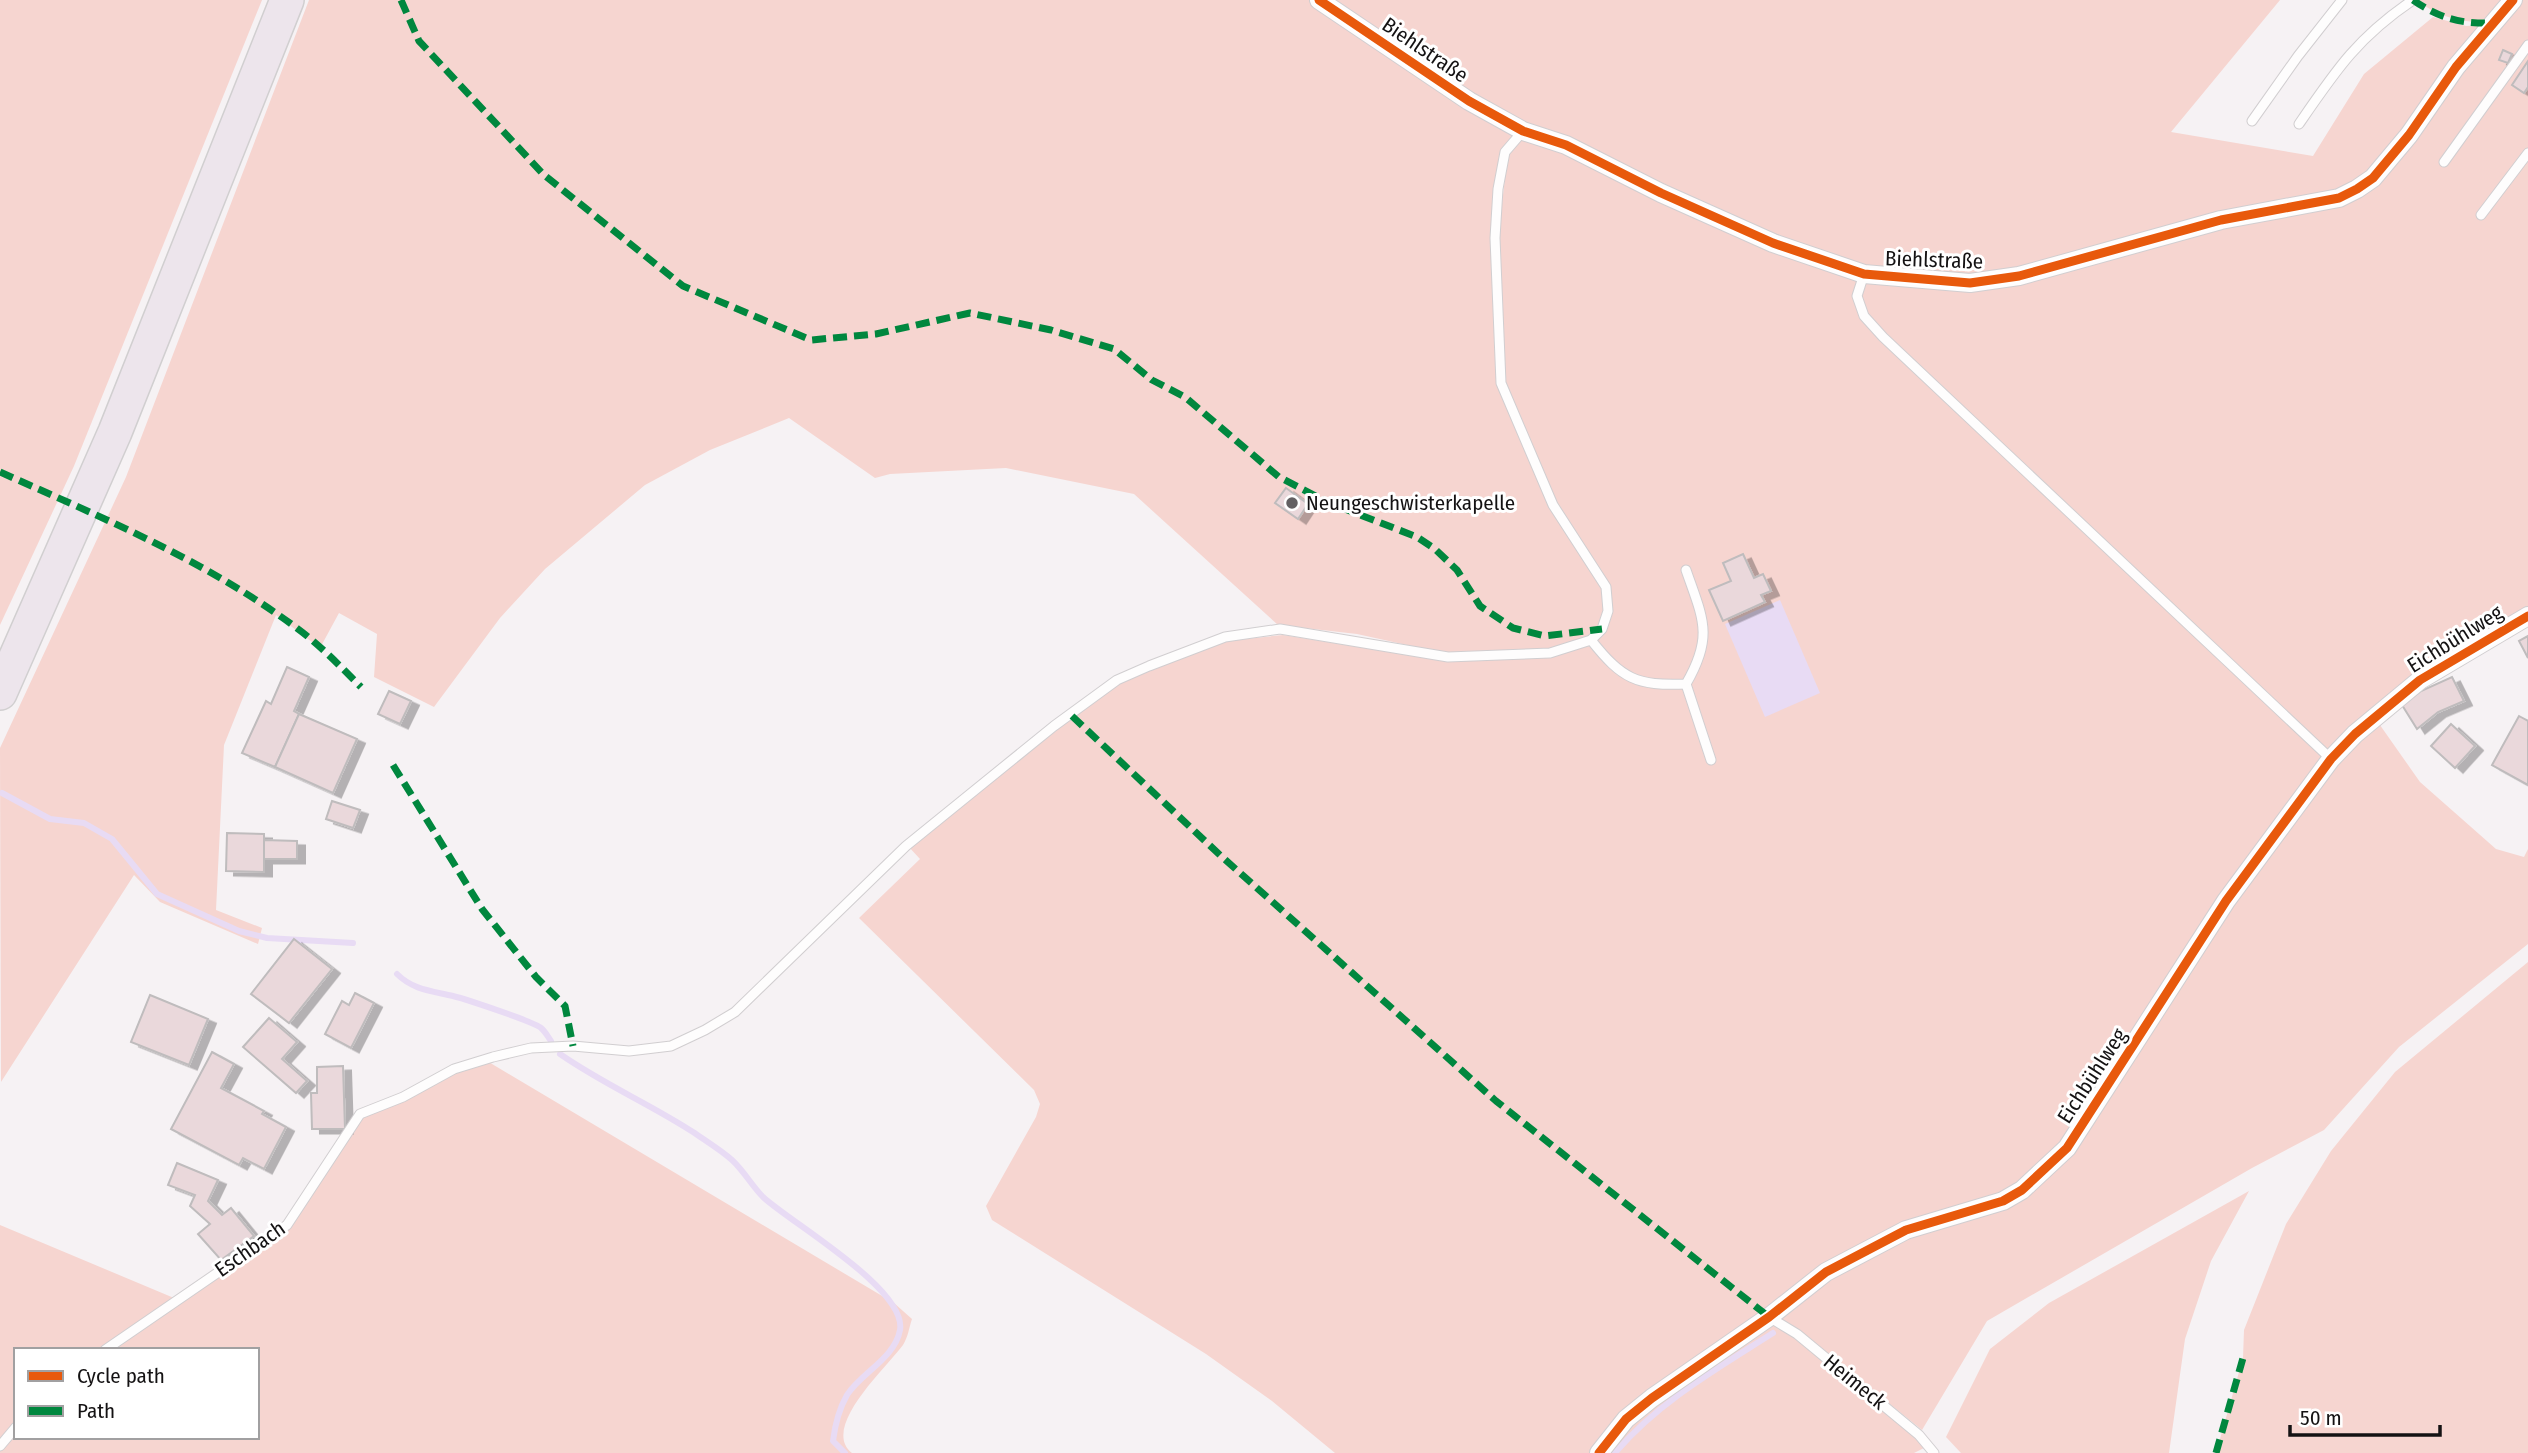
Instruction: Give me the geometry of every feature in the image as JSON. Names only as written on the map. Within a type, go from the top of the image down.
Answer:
[{"type":"highway","points":[[0,693],[115,432],[287,0]]},
{"type":"street","name":"Biehlstraße","points":[[1319,0],[1469,102],[1523,131],[1566,145],[1661,193],[1773,243],[1864,274],[1970,283],[2019,276],[2221,220],[2339,198],[2373,178],[2409,135],[2456,67],[2513,0]]},
{"type":"street","name":"Eichbühlweg","points":[[1599,1453],[1626,1419],[1652,1398],[1769,1317],[1826,1272],[1906,1230],[2003,1201],[2022,1190],[2067,1147],[2225,901],[2331,759],[2355,734],[2420,680],[2528,616]]},
{"type":"lane","points":[[2252,121],[2342,0]]},
{"type":"lane","points":[[2299,124],[2346,56],[2385,19],[2413,0]]},
{"type":"lane","points":[[2444,162],[2528,45]]},
{"type":"lane","points":[[1523,131],[1505,152],[1499,189],[1495,238],[1501,383],[1553,505],[1606,587],[1608,611],[1602,629],[1591,640],[1613,668],[1652,685],[1686,684]]},
{"type":"lane","points":[[2481,215],[2528,153]]},
{"type":"lane","points":[[1864,274],[1857,296],[1864,316],[1884,337],[2331,759]]},
{"type":"lane","points":[[1686,570],[1703,624],[1702,656],[1686,684],[1711,760]]},
{"type":"lane","name":"Eschbach","points":[[108,1348],[287,1225],[360,1114],[403,1097],[454,1069],[493,1057],[531,1048],[573,1046],[643,1049],[671,1046],[735,1012],[906,846],[1054,726],[1117,680],[1177,654],[1225,638],[1280,629],[1448,656],[1550,653],[1591,640]]},
{"type":"lane","name":"Heimeck","points":[[1769,1317],[1797,1334],[1909,1426],[1934,1453]]},
{"type":"lane","points":[[0,1446],[14,1429]]},
{"type":"shaded area","points":[[0,0],[262,0],[74,466],[0,625]]},
{"type":"shaded area","points":[[309,0],[2280,0],[2171,132],[2313,156],[2364,74],[2433,17],[2466,26],[2492,25],[2516,0],[2528,0],[2528,616],[2375,718],[2420,782],[2496,849],[2524,857],[2528,849],[2528,944],[2399,1047],[2324,1130],[2252,1168],[1987,1321],[1922,1430],[1799,1331],[1762,1317],[1794,1337],[1926,1447],[1914,1453],[1335,1453],[1272,1401],[1206,1354],[992,1220],[986,1206],[1036,1117],[1040,1104],[1034,1090],[859,918],[920,859],[908,846],[1119,682],[1226,641],[1283,635],[1448,661],[1550,656],[1589,646],[1611,670],[1613,668],[1590,635],[1549,650],[1448,654],[1357,634],[1278,625],[1134,494],[1006,468],[890,474],[875,478],[789,418],[710,450],[645,485],[545,569],[500,618],[434,707],[374,677],[377,634],[339,613],[320,648],[276,615],[224,745],[216,910],[262,928],[258,944],[160,902],[134,875],[1,1082],[0,748],[126,477]],"holes":[[[1523,123],[1775,237],[1869,266],[1969,275],[2016,268],[2021,284],[1972,292],[1866,282],[1523,131],[1508,152],[1498,238],[1504,383],[1555,504],[1498,384],[1495,188],[1502,152]]]},
{"type":"shaded area","points":[[2416,0],[2511,0],[2491,22],[2480,22],[2443,15]]},
{"type":"shaded area","points":[[1780,600],[1820,693],[1765,717],[1725,624]]},
{"type":"shaded area","points":[[2528,962],[2528,1453],[2216,1453],[2243,1358],[2244,1330],[2286,1224],[2331,1151],[2395,1072]]},
{"type":"shaded area","points":[[487,1061],[894,1303],[912,1319],[903,1345],[859,1398],[850,1414],[844,1429],[844,1442],[852,1453],[0,1453],[0,1225],[174,1298],[289,1227],[361,1116],[455,1071]]},
{"type":"shaded area","points":[[2249,1191],[2211,1261],[2185,1339],[2169,1453],[1961,1453],[1946,1437],[1990,1349],[2049,1303]]},
{"type":"building","points":[[2503,50],[2512,54],[2508,63],[2499,60]]},
{"type":"building","points":[[2528,61],[2528,87],[2524,93],[2512,85]]},
{"type":"building","name":"Neungeschwisterkapelle","points":[[1286,488],[1308,504],[1298,519],[1275,503]]},
{"type":"building","points":[[1743,554],[1754,578],[1763,574],[1771,591],[1761,595],[1765,602],[1723,621],[1709,590],[1731,581],[1723,563]]},
{"type":"building","points":[[2528,636],[2528,658],[2519,641]]},
{"type":"building","points":[[287,667],[309,677],[294,711],[299,714],[275,767],[242,753],[266,701],[271,704]]},
{"type":"building","points":[[2452,677],[2464,701],[2438,712],[2417,729],[2402,705],[2421,691]]},
{"type":"building","points":[[389,691],[411,701],[400,724],[378,714]]},
{"type":"building","points":[[299,714],[357,739],[333,793],[275,767]]},
{"type":"building","points":[[2519,716],[2528,721],[2528,785],[2492,765]]},
{"type":"building","points":[[2451,724],[2475,746],[2455,768],[2431,746]]},
{"type":"building","points":[[332,801],[360,810],[353,828],[326,819]]},
{"type":"building","points":[[227,833],[264,834],[264,872],[226,871]]},
{"type":"building","points":[[264,840],[297,841],[297,859],[264,859]]},
{"type":"building","points":[[294,939],[332,969],[289,1023],[251,994]]},
{"type":"building","points":[[355,993],[374,1003],[351,1048],[325,1034],[342,1001],[349,1005]]},
{"type":"building","points":[[150,995],[208,1019],[189,1065],[131,1042]]},
{"type":"building","points":[[269,1018],[297,1042],[282,1059],[307,1081],[296,1093],[243,1047]]},
{"type":"building","points":[[212,1052],[234,1064],[221,1088],[264,1111],[262,1114],[286,1127],[264,1169],[243,1158],[239,1165],[171,1129]]},
{"type":"building","points":[[343,1066],[345,1129],[312,1129],[311,1093],[317,1093],[317,1067]]},
{"type":"building","points":[[177,1163],[218,1180],[208,1201],[222,1215],[231,1208],[254,1236],[221,1260],[198,1234],[210,1224],[190,1206],[195,1195],[168,1185]]},
{"type":"waterway","points":[[2,793],[50,819],[84,823],[112,839],[157,894],[239,931],[267,938],[353,943]]},
{"type":"waterway","points":[[397,974],[416,987],[471,1001],[536,1025],[551,1041]]},
{"type":"waterway","points":[[560,1054],[677,1122],[723,1153],[736,1164],[763,1197],[845,1258],[885,1296],[897,1314],[900,1330],[892,1349],[853,1387],[842,1406],[833,1441],[845,1453]]},
{"type":"waterway","points":[[1615,1453],[1669,1402],[1773,1333]]},
{"type":"marked path","points":[[401,0],[419,41],[544,175],[683,286],[811,340],[876,334],[970,313],[1051,330],[1114,349],[1152,380],[1185,397],[1279,477],[1327,502],[1417,537],[1435,549],[1457,570],[1480,606],[1513,628],[1545,636],[1602,629]]},
{"type":"marked path","points":[[2413,0],[2450,19],[2492,23]]},
{"type":"marked path","points":[[0,472],[154,542],[228,582],[306,636],[361,687]]},
{"type":"marked path","points":[[1072,716],[1221,856],[1496,1101],[1769,1317]]},
{"type":"marked path","points":[[393,765],[482,909],[536,977],[565,1006],[573,1046]]},
{"type":"marked path","points":[[2216,1453],[2243,1358]]},
{"type":"cycle path","points":[[1319,0],[1469,101],[1523,131],[1566,145],[1661,193],[1773,243],[1864,274],[1970,283],[2019,276],[2221,220],[2339,198],[2357,189],[2373,178],[2409,135],[2456,67],[2513,0]]},
{"type":"cycle path","points":[[1599,1453],[1626,1419],[1652,1398],[1769,1317],[1826,1272],[1906,1230],[2003,1201],[2022,1190],[2067,1148],[2226,901],[2331,759],[2355,734],[2420,680],[2528,616]]},
{"type":"place","name":"Neungeschwisterkapelle","points":[[1292,503]]}]
